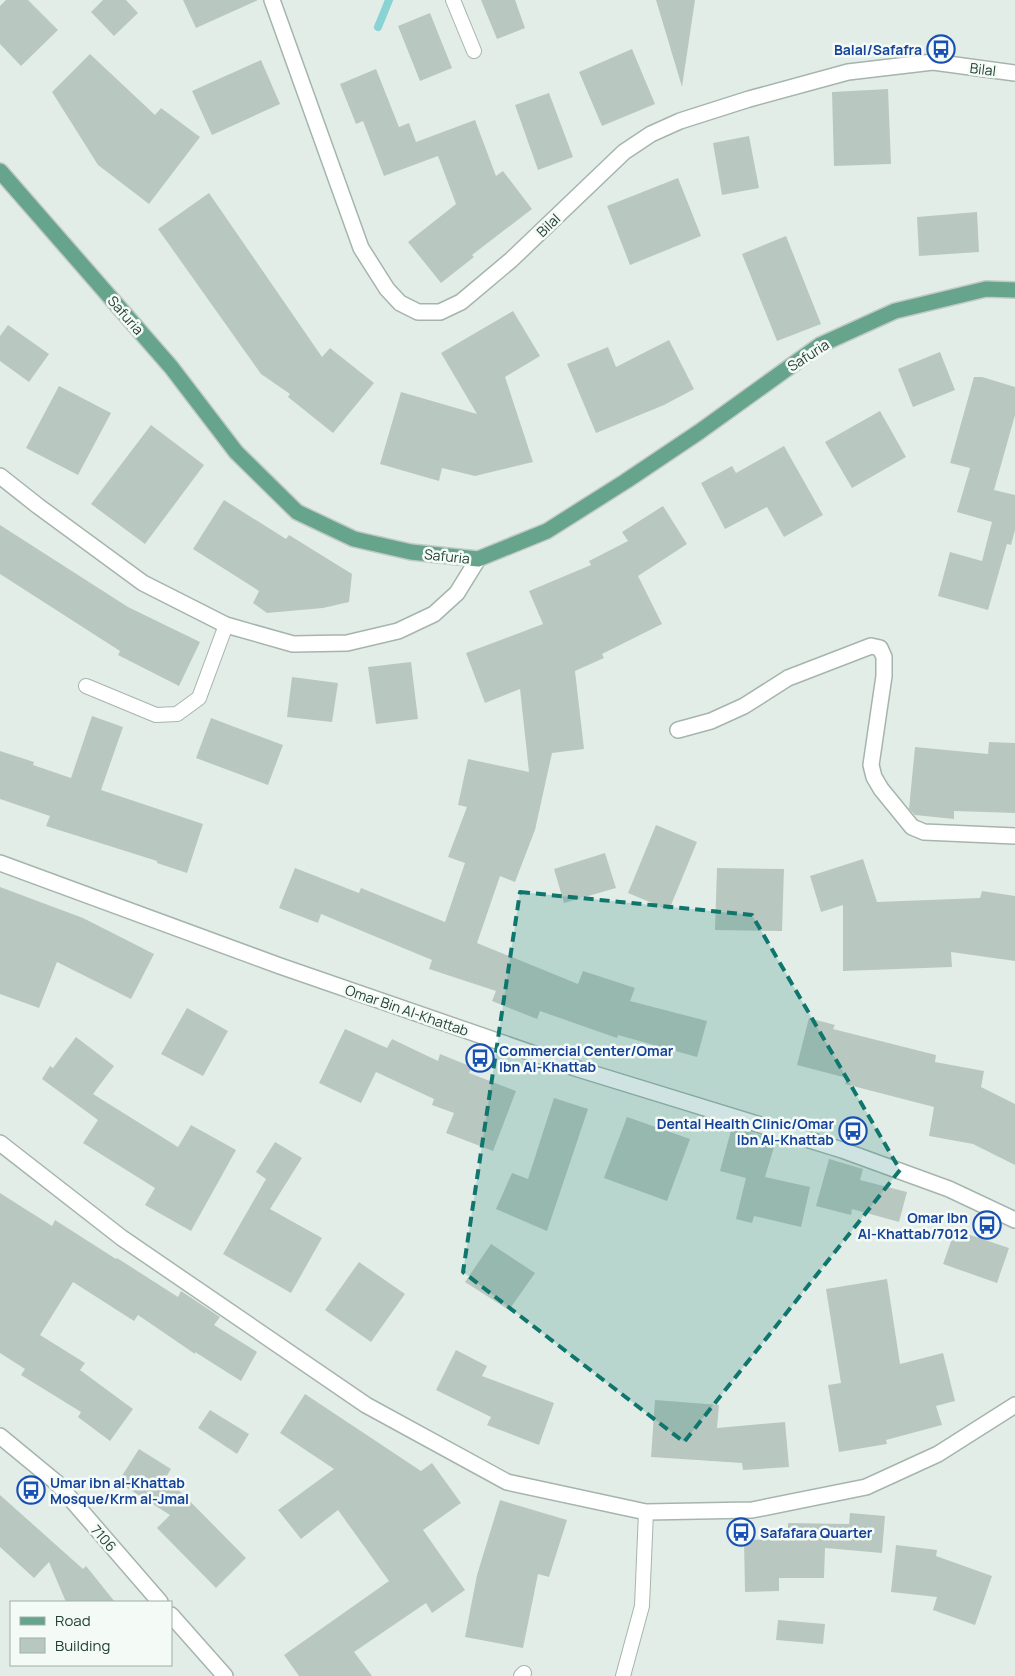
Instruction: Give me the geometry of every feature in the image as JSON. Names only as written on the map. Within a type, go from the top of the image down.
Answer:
[{"type":"main road","name":"Safuria","points":[[0,171],[171,367],[236,452],[297,512],[354,540],[411,552],[478,559],[547,531],[626,482],[820,345],[895,311],[986,290],[1015,290]]},
{"type":"street","name":"Bilal","points":[[272,0],[360,248],[387,289],[400,304],[418,312],[440,312],[461,302],[511,260],[624,152],[651,134],[680,121],[749,99],[848,72],[932,62],[1015,73]]},
{"type":"street","points":[[0,476],[143,584],[226,625],[292,644],[347,643],[398,631],[434,614],[457,593],[478,559]]},
{"type":"street","points":[[678,730],[711,721],[744,706],[788,678],[870,646],[880,648],[884,657],[884,676],[871,765],[874,777],[881,789],[912,827],[924,832],[1015,836]]},
{"type":"street","name":"Omar Bin Al-Khattab","points":[[0,862],[280,966],[575,1068],[842,1150],[949,1189],[1015,1220]]},
{"type":"street","points":[[0,1143],[122,1238],[366,1405],[507,1482],[646,1512],[752,1510],[866,1487],[938,1454],[1015,1405]]},
{"type":"street","name":"7106","points":[[0,1436],[57,1483],[159,1601]]},
{"type":"street","points":[[172,1616],[225,1676]]},
{"type":"lane","points":[[453,0],[474,51]]},
{"type":"lane","points":[[86,686],[156,715],[177,714],[199,698],[226,625]]},
{"type":"lane","points":[[623,1676],[642,1606],[646,1512]]},
{"type":"highlighted area","points":[[520,892],[752,915],[900,1170],[684,1442],[463,1272]]},
{"type":"building","points":[[6,0],[28,0],[58,30],[21,66],[0,44],[0,6]]},
{"type":"building","points":[[103,0],[126,0],[138,13],[114,36],[91,12]]},
{"type":"building","points":[[183,0],[258,0],[196,28]]},
{"type":"building","points":[[481,0],[515,0],[525,28],[497,39]]},
{"type":"building","points":[[656,0],[695,0],[682,87]]},
{"type":"building","points":[[430,13],[452,68],[420,81],[398,26]]},
{"type":"building","points":[[632,49],[655,104],[602,126],[579,72]]},
{"type":"building","points":[[90,54],[155,115],[161,108],[200,137],[149,204],[98,165],[52,92]]},
{"type":"building","points":[[261,60],[280,104],[212,135],[192,91]]},
{"type":"building","points":[[376,69],[399,127],[409,123],[416,142],[475,120],[496,176],[503,171],[532,209],[472,255],[474,257],[441,283],[408,242],[456,204],[438,156],[384,176],[363,121],[356,124],[340,84]]},
{"type":"building","points":[[888,89],[891,164],[834,166],[832,92]]},
{"type":"building","points":[[549,93],[573,157],[538,170],[515,105]]},
{"type":"building","points":[[749,136],[759,188],[722,195],[713,143]]},
{"type":"building","points":[[678,178],[701,236],[630,265],[607,206]]},
{"type":"building","points":[[209,193],[322,357],[330,348],[374,383],[333,433],[288,397],[290,394],[261,374],[158,229]]},
{"type":"building","points":[[977,212],[979,252],[919,256],[917,217]]},
{"type":"building","points":[[786,236],[821,324],[777,341],[742,254]]},
{"type":"building","points":[[513,311],[540,356],[505,377],[533,462],[475,476],[442,468],[439,481],[380,464],[401,392],[477,414],[441,353]]},
{"type":"building","points":[[8,325],[49,354],[29,382],[0,361],[0,336]]},
{"type":"building","points":[[669,340],[694,389],[664,405],[596,433],[567,364],[608,347],[616,367]]},
{"type":"building","points":[[940,352],[955,390],[913,407],[898,369]]},
{"type":"building","points":[[974,377],[982,377],[1015,387],[1015,415],[994,490],[1015,495],[1015,530],[1011,545],[1007,544],[988,610],[938,596],[950,552],[982,561],[992,522],[957,512],[970,468],[950,463]]},
{"type":"building","points":[[59,386],[111,413],[78,475],[26,448]]},
{"type":"building","points":[[880,411],[906,457],[852,488],[825,442]]},
{"type":"building","points":[[151,425],[204,465],[145,544],[91,504]]},
{"type":"building","points":[[784,446],[823,515],[784,537],[767,507],[725,529],[701,483],[732,466],[736,473]]},
{"type":"building","points":[[224,500],[286,539],[289,535],[352,574],[349,602],[323,608],[267,613],[253,603],[259,591],[193,549]]},
{"type":"building","points":[[663,506],[687,544],[638,576],[662,624],[602,654],[604,658],[575,671],[584,749],[552,753],[535,830],[515,882],[500,876],[477,943],[578,984],[583,971],[635,988],[630,1001],[707,1021],[697,1057],[618,1035],[617,1038],[540,1011],[537,1019],[492,1001],[496,991],[429,969],[432,960],[321,914],[318,923],[279,908],[295,868],[359,893],[361,888],[445,922],[465,863],[448,857],[467,807],[458,805],[468,759],[529,772],[520,689],[485,703],[466,653],[543,624],[529,591],[591,565],[589,561],[628,541],[622,532]]},
{"type":"building","points":[[0,525],[128,607],[200,642],[179,686],[118,655],[120,651],[0,574]]},
{"type":"building","points":[[411,662],[418,719],[376,724],[368,667]]},
{"type":"building","points":[[292,677],[338,683],[332,722],[287,717]]},
{"type":"building","points":[[92,716],[123,727],[101,790],[203,824],[187,873],[157,863],[157,861],[46,826],[50,816],[0,799],[0,751],[34,762],[33,765],[71,778]]},
{"type":"building","points":[[211,718],[283,745],[268,785],[196,758]]},
{"type":"building","points":[[989,742],[1015,743],[1015,813],[954,811],[954,819],[915,815],[909,809],[915,747],[988,754]]},
{"type":"building","points":[[656,825],[697,842],[669,910],[628,893]]},
{"type":"building","points":[[605,853],[616,888],[564,903],[554,869]]},
{"type":"building","points":[[863,859],[877,902],[980,898],[982,891],[1015,896],[1015,961],[951,952],[952,967],[843,971],[843,905],[821,912],[810,876]]},
{"type":"building","points":[[717,868],[784,869],[782,931],[715,930]]},
{"type":"building","points":[[0,887],[83,918],[154,954],[131,999],[57,962],[39,1008],[0,994]]},
{"type":"building","points":[[187,1008],[228,1031],[203,1076],[161,1054]]},
{"type":"building","points":[[809,1018],[835,1025],[833,1029],[936,1055],[935,1062],[984,1071],[981,1087],[1015,1104],[1015,1165],[973,1144],[929,1136],[934,1107],[845,1084],[847,1078],[797,1065]]},
{"type":"building","points":[[345,1029],[387,1048],[392,1039],[438,1061],[440,1054],[472,1067],[469,1073],[516,1091],[493,1151],[446,1133],[454,1113],[432,1105],[434,1099],[376,1072],[361,1103],[319,1083]]},
{"type":"building","points":[[76,1037],[114,1066],[93,1094],[178,1147],[191,1125],[236,1150],[191,1231],[145,1205],[155,1188],[83,1143],[98,1120],[42,1079],[50,1066],[53,1068]]},
{"type":"building","points":[[554,1098],[588,1109],[547,1231],[496,1209],[512,1173],[528,1179]]},
{"type":"building","points":[[627,1117],[690,1139],[667,1201],[604,1178]]},
{"type":"building","points":[[732,1127],[776,1140],[765,1177],[810,1187],[801,1227],[754,1216],[752,1223],[736,1219],[746,1178],[720,1171]]},
{"type":"building","points":[[275,1142],[302,1158],[270,1209],[322,1238],[291,1293],[223,1254],[266,1179],[256,1172]]},
{"type":"building","points":[[829,1159],[863,1169],[860,1180],[907,1192],[899,1222],[852,1209],[851,1215],[816,1206]]},
{"type":"building","points":[[0,1193],[52,1226],[55,1220],[178,1297],[181,1291],[220,1317],[214,1325],[257,1352],[241,1381],[195,1352],[195,1354],[138,1315],[134,1321],[73,1282],[40,1335],[85,1363],[80,1370],[133,1409],[110,1441],[78,1417],[81,1412],[21,1375],[25,1369],[0,1353]]},
{"type":"building","points":[[955,1230],[1009,1248],[997,1283],[943,1264]]},
{"type":"building","points":[[491,1244],[535,1273],[509,1310],[465,1282]]},
{"type":"building","points":[[359,1262],[405,1294],[371,1342],[325,1310]]},
{"type":"building","points":[[887,1279],[900,1364],[943,1353],[955,1401],[936,1406],[942,1425],[886,1440],[887,1444],[839,1452],[828,1385],[841,1383],[826,1289]]},
{"type":"building","points":[[456,1350],[487,1366],[482,1376],[554,1403],[539,1445],[487,1425],[491,1417],[436,1390]]},
{"type":"building","points":[[305,1394],[421,1471],[432,1463],[461,1503],[423,1530],[465,1590],[432,1613],[426,1603],[354,1652],[372,1676],[299,1676],[284,1655],[389,1581],[338,1510],[301,1539],[278,1510],[334,1469],[280,1433]]},
{"type":"building","points":[[655,1400],[719,1405],[717,1428],[785,1422],[789,1467],[743,1470],[742,1463],[651,1457]]},
{"type":"building","points":[[210,1410],[249,1434],[237,1454],[198,1428]]},
{"type":"building","points":[[139,1449],[171,1469],[166,1477],[246,1558],[216,1588],[157,1528],[170,1515],[118,1482]]},
{"type":"building","points":[[0,1495],[83,1569],[86,1566],[114,1601],[66,1601],[49,1562],[34,1578],[0,1547]]},
{"type":"building","points":[[500,1500],[567,1520],[549,1577],[538,1574],[523,1648],[465,1637],[477,1575]]},
{"type":"building","points":[[850,1513],[885,1516],[882,1553],[825,1548],[824,1578],[779,1578],[779,1591],[745,1592],[744,1540],[788,1539],[788,1523],[849,1524]]},
{"type":"building","points":[[896,1545],[937,1550],[936,1556],[992,1576],[975,1625],[933,1610],[937,1597],[891,1592]]},
{"type":"building","points":[[778,1620],[825,1624],[823,1644],[776,1640]]},
{"type":"waterway","points":[[378,27],[389,0]]},
{"type":"place","name":"Balal/Safafra","points":[[941,49]]},
{"type":"place","name":"Commercial Center/Omar Ibn Al-Khattab","points":[[480,1058]]},
{"type":"place","name":"Dental Health Clinic/Omar Ibn Al-Khattab","points":[[853,1131]]},
{"type":"place","name":"Omar Ibn Al-Khattab/7012","points":[[987,1225]]},
{"type":"place","name":"Umar ibn al-Khattab Mosque/Krm al-Jmal","points":[[31,1490]]},
{"type":"place","name":"Safafara Quarter","points":[[741,1532]]}]
